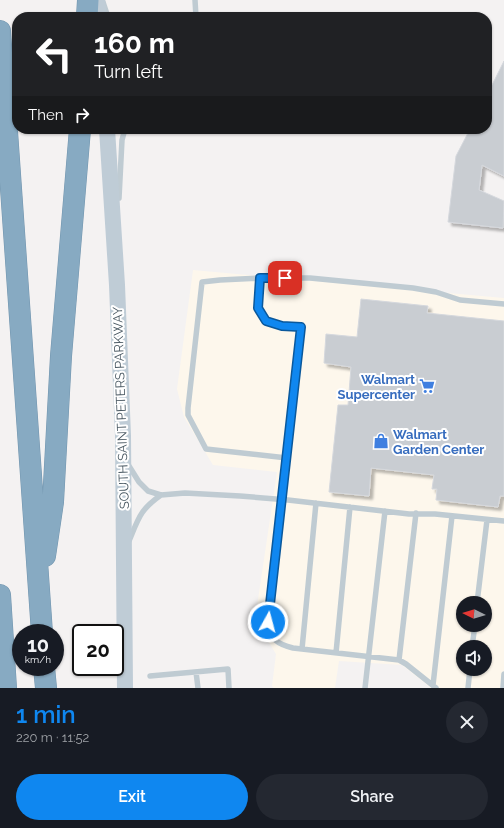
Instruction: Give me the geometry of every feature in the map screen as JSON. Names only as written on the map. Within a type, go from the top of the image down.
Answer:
[{"type":"highway","points":[[87,12],[88,0]]},
{"type":"highway","points":[[0,31],[41,624]]},
{"type":"highway","points":[[39,590],[53,502],[61,356],[80,134]]},
{"type":"highway","points":[[0,604],[6,688]]},
{"type":"highway","points":[[45,676],[46,688]]},
{"type":"main road","points":[[97,0],[98,12]]},
{"type":"main road","name":"SOUTH SAINT PETERS PARKWAY","points":[[107,134],[119,342],[123,454],[125,688]]},
{"type":"lane","points":[[102,0],[106,12]]},
{"type":"lane","points":[[195,0],[196,12]]},
{"type":"lane","points":[[114,246],[121,174],[122,140],[124,134]]},
{"type":"lane","points":[[260,278],[258,308],[266,321],[282,326],[301,327],[268,622],[272,637],[285,646],[302,650],[399,660],[435,687]]},
{"type":"lane","points":[[287,458],[206,449],[188,415],[202,282],[260,278],[310,278],[413,288],[436,292],[460,300],[504,304]]},
{"type":"lane","points":[[123,454],[131,471],[139,482],[148,490],[161,495],[208,494],[282,499],[385,511],[504,521]]},
{"type":"lane","points":[[124,552],[143,510],[149,503],[161,495]]},
{"type":"lane","points":[[302,650],[316,503]]},
{"type":"lane","points":[[336,653],[350,507]]},
{"type":"lane","points":[[365,688],[385,511]]},
{"type":"lane","points":[[399,660],[416,513]]},
{"type":"lane","points":[[435,687],[452,516]]},
{"type":"lane","points":[[478,596],[487,520]]},
{"type":"lane","points":[[150,676],[228,669],[229,688]]},
{"type":"lane","points":[[196,672],[198,688]]},
{"type":"lane","points":[[502,688],[504,674]]},
{"type":"lane","points":[[468,688],[469,676]]},
{"type":"shaded area","points":[[193,270],[504,298],[504,688],[431,688],[402,665],[339,661],[335,688],[274,688],[272,686],[276,654],[262,631],[257,606],[277,472],[213,465],[184,417],[177,389]]},
{"type":"building","points":[[504,61],[504,176],[482,165],[479,190],[504,201],[503,228],[448,222],[456,156],[467,134],[492,134],[492,85]]},
{"type":"building","name":"Walmart Supercenter","points":[[361,299],[428,306],[427,313],[504,321],[504,496],[500,496],[498,507],[436,500],[437,489],[432,489],[434,475],[371,468],[369,496],[329,492],[338,405],[348,405],[351,367],[324,363],[326,334],[357,337]]},
{"type":"place","name":"Walmart Supercenter","points":[[427,386]]},
{"type":"place","name":"Walmart Garden Center","points":[[381,441]]},
{"type":"route","points":[[268,622],[301,327],[282,326],[266,321],[258,308],[260,278],[285,278]]}]
